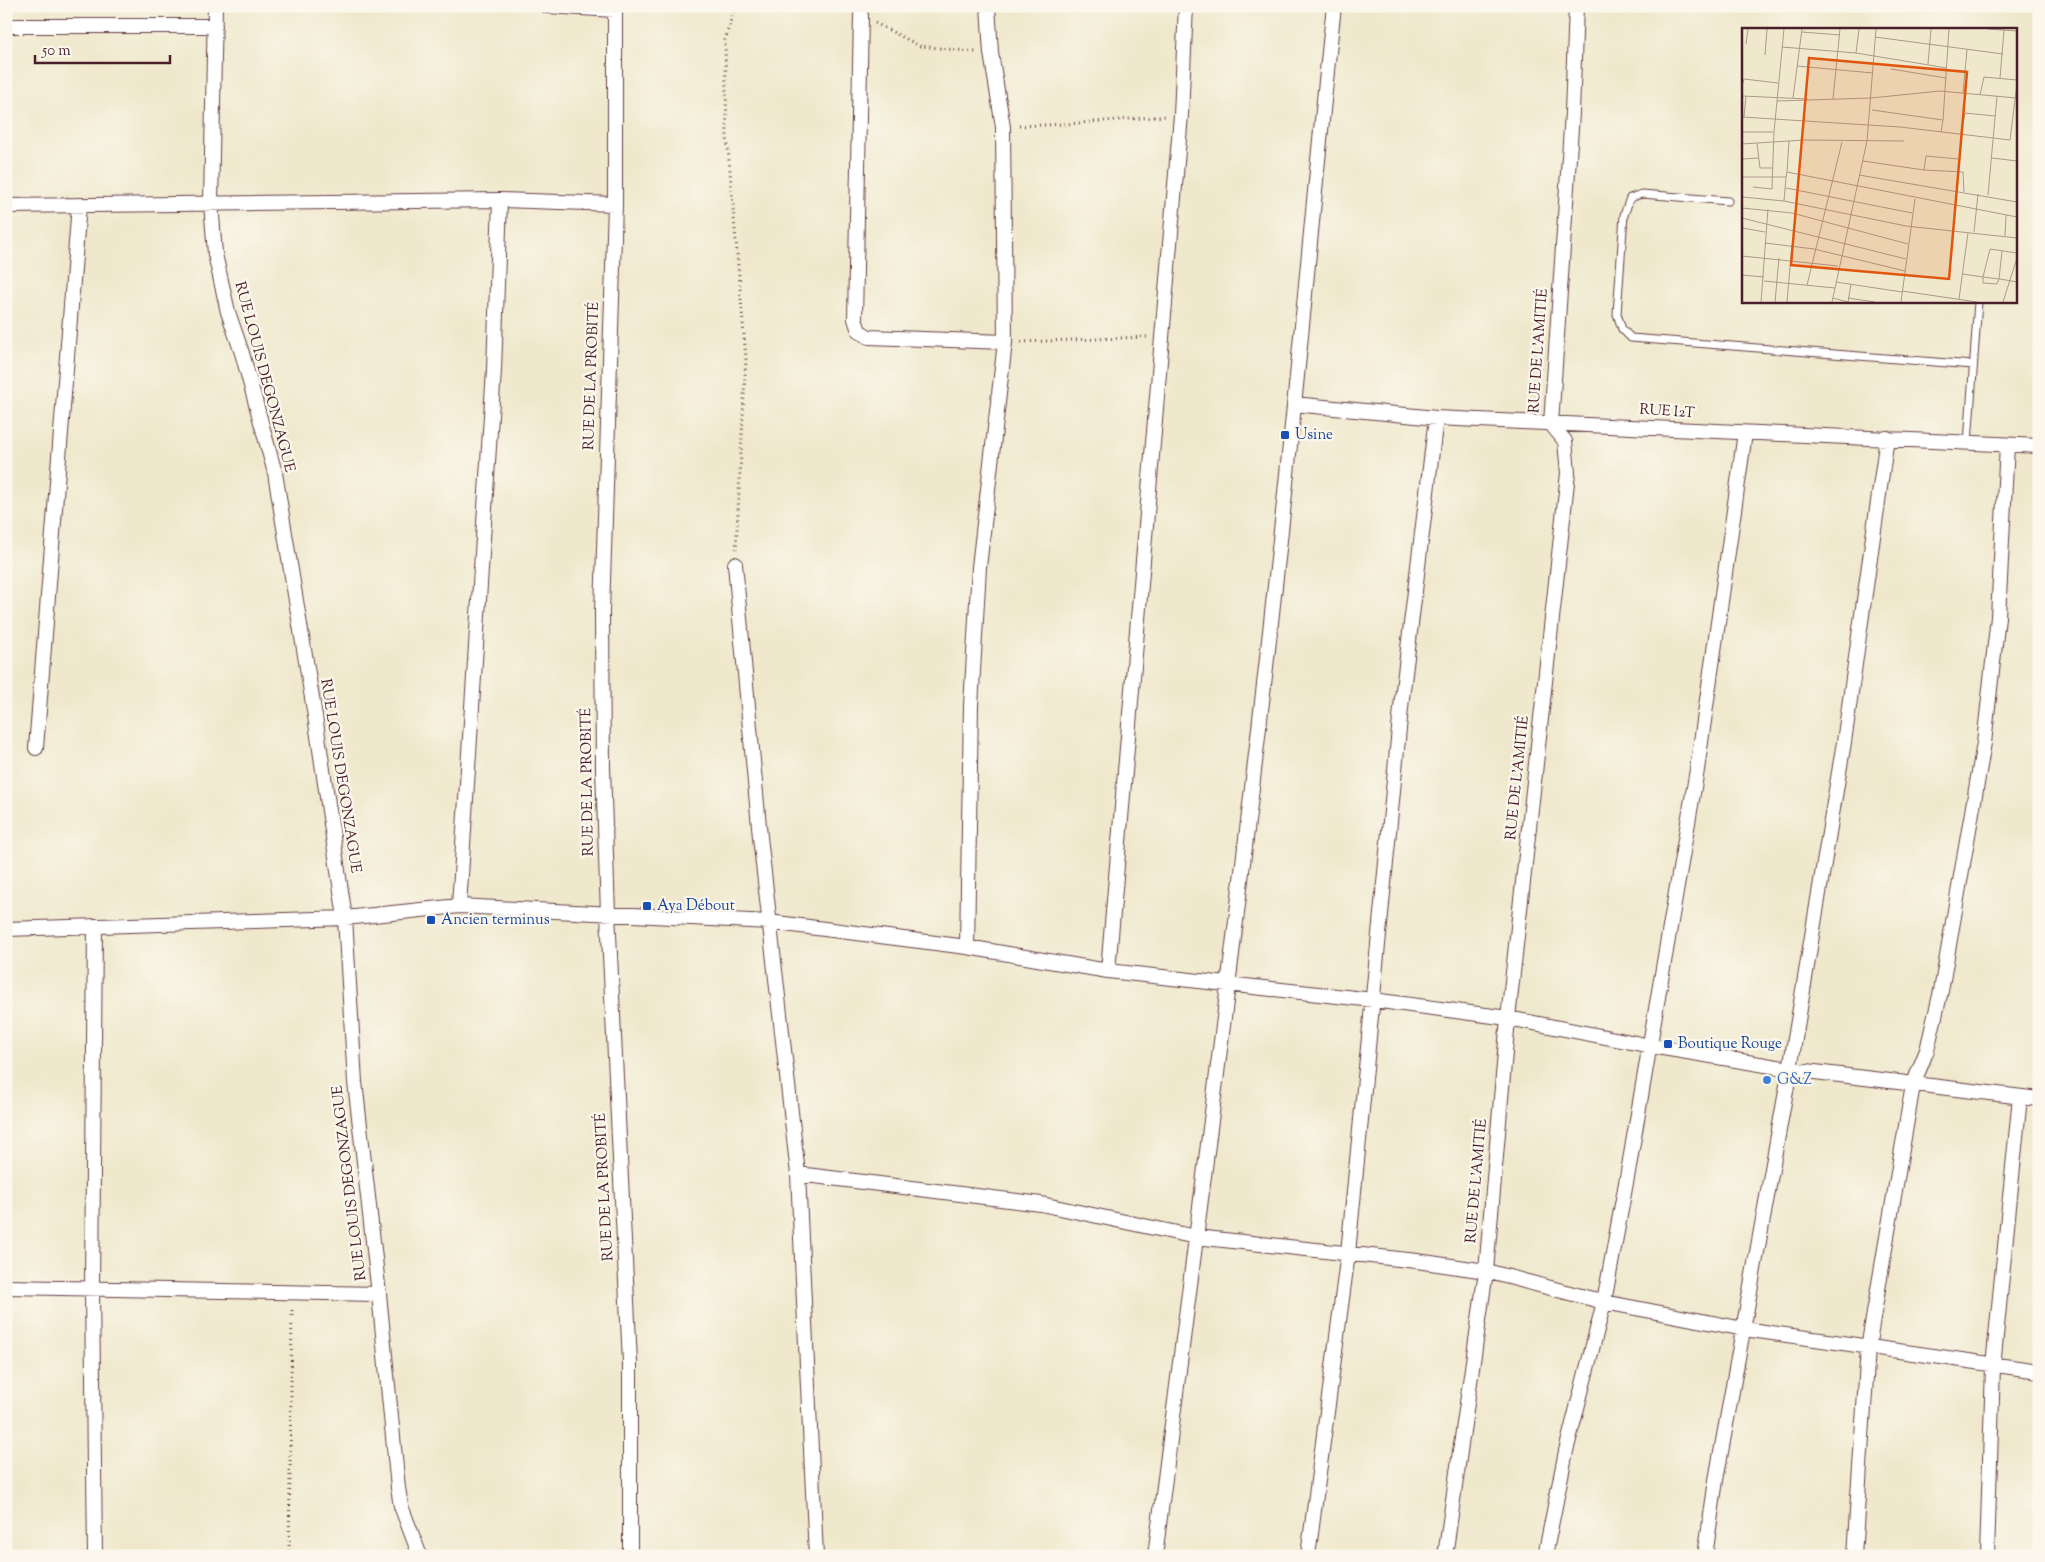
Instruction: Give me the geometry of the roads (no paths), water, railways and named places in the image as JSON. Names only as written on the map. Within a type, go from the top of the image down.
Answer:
[{"type":"street","name":"RUE LOUIS DEGONZAGUE","points":[[215,6],[214,138],[211,203],[215,254],[228,312],[250,381],[275,474],[282,511],[345,918],[355,1082],[380,1294],[398,1488],[401,1506],[409,1531],[420,1556]]},
{"type":"street","points":[[547,6],[615,8]]},
{"type":"street","points":[[967,947],[971,706],[979,567],[1005,342],[1003,127],[991,53],[988,6]]},
{"type":"street","points":[[1108,971],[1181,115],[1186,6]]},
{"type":"street","points":[[1155,1556],[1228,985],[1294,404],[1334,6]]},
{"type":"street","name":"RUE DE L'AMITIÉ","points":[[1444,1556],[1486,1272],[1508,1018],[1568,473],[1565,441],[1551,424],[1572,113],[1576,6]]},
{"type":"street","name":"RUE DE LA PROBITÉ","points":[[615,8],[615,204],[602,612],[603,768],[608,914],[630,1362],[630,1556]]},
{"type":"street","points":[[861,15],[855,319],[859,331],[869,338],[1005,342]]},
{"type":"street","points":[[6,26],[214,26]]},
{"type":"street","points":[[6,206],[500,200],[615,204]]},
{"type":"street","points":[[459,906],[494,370],[500,200]]},
{"type":"street","points":[[36,748],[79,205]]},
{"type":"street","name":"RUE I2T","points":[[1294,404],[1436,418],[2039,446]]},
{"type":"street","points":[[1308,1556],[1348,1253],[1402,698],[1436,418]]},
{"type":"street","points":[[1545,1556],[1566,1451],[1604,1302],[1651,1046],[1697,770],[1745,433]]},
{"type":"street","points":[[1706,1556],[1716,1480],[1790,1069],[1844,742],[1887,438]]},
{"type":"street","points":[[1854,1556],[1868,1348],[1914,1085],[1927,1050],[1941,991],[1984,743],[1998,617],[2007,445]]},
{"type":"street","points":[[735,564],[769,922],[798,1174],[816,1556]]},
{"type":"street","points":[[6,929],[345,918],[459,906],[769,922],[967,947],[1108,971],[1373,1000],[1508,1018],[1651,1046],[1790,1069],[1914,1085],[2039,1098]]},
{"type":"street","points":[[95,926],[92,1289],[95,1556]]},
{"type":"street","points":[[1987,1556],[1993,1366],[2020,1097]]},
{"type":"street","points":[[798,1174],[1041,1204],[1196,1237],[1417,1261],[1486,1272],[1604,1302],[1744,1329],[1993,1366],[2039,1371]]},
{"type":"street","points":[[6,1287],[380,1294]]},
{"type":"street","points":[[409,1531],[409,1556]]},
{"type":"lane","points":[[1728,201],[1642,194],[1630,198],[1624,215],[1618,314],[1622,329],[1631,338],[1973,365]]},
{"type":"lane","points":[[1968,443],[1978,302]]},
{"type":"place","name":"Usine","points":[[1285,435]]},
{"type":"place","name":"Aya Débout","points":[[647,906]]},
{"type":"place","name":"Ancien terminus","points":[[431,920]]},
{"type":"place","name":"Boutique Rouge","points":[[1668,1044]]},
{"type":"place","name":"G&Z","points":[[1767,1080]]}]
